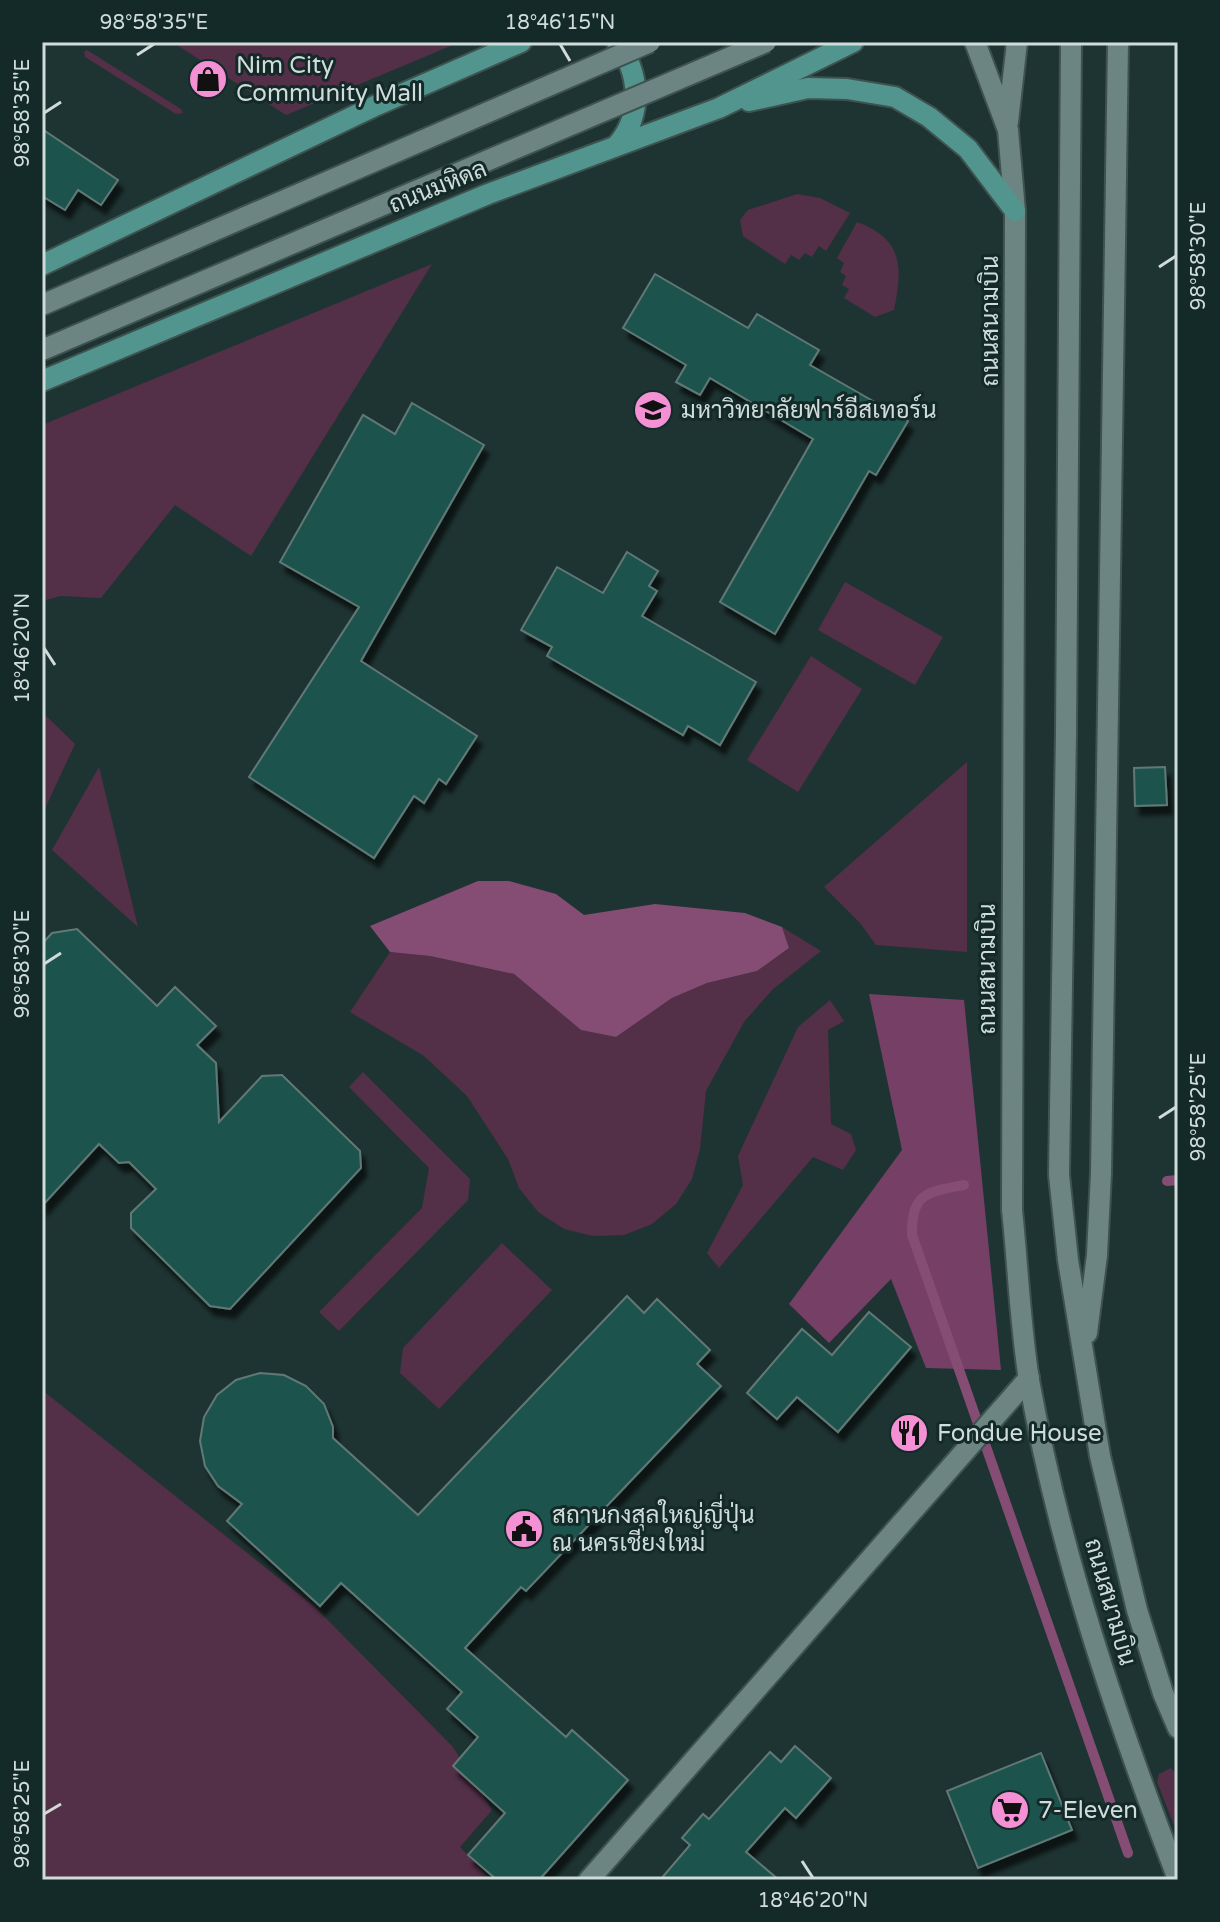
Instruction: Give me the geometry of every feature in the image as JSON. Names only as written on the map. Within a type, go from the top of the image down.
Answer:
[{"type":"main road","points":[[42,265],[377,105],[521,42]]},
{"type":"main road","points":[[617,42],[628,59],[636,93],[634,119],[617,145]]},
{"type":"main road","name":"ถนนมหิดล","points":[[42,305],[650,42]]},
{"type":"main road","name":"ถนนมหิดล","points":[[42,350],[766,42]]},
{"type":"main road","name":"ถนนมหิดล","points":[[42,381],[488,194],[719,108],[853,42]]},
{"type":"main road","name":"ถนนสนามบิน","points":[[975,42],[1008,130],[1015,211],[1012,1210],[1029,1378],[1079,1597],[1107,1687],[1178,1879]]},
{"type":"main road","points":[[1008,130],[1017,42]]},
{"type":"main road","name":"ถนนสนามบิน","points":[[1071,42],[1059,1175],[1065,1234],[1100,1456],[1122,1557],[1163,1693],[1178,1728]]},
{"type":"main road","name":"ถนนสนามบิน","points":[[1084,1358],[1097,1255],[1101,1173],[1118,42]]},
{"type":"main road","points":[[719,108],[808,88],[847,89],[895,97],[929,117],[968,149],[1015,211]]},
{"type":"main road","points":[[589,1880],[1029,1378]]},
{"type":"shaded area","points":[[172,42],[460,42],[286,115]]},
{"type":"shaded area","points":[[87,50],[183,113],[176,114],[85,57]]},
{"type":"shaded area","points":[[797,194],[820,198],[850,213],[826,251],[819,246],[812,257],[805,253],[799,260],[791,255],[785,264],[743,236],[740,220],[748,210]]},
{"type":"shaded area","points":[[857,222],[883,237],[896,256],[898,280],[894,310],[875,317],[844,298],[849,289],[842,285],[846,276],[840,272],[844,263],[837,258]]},
{"type":"shaded area","points":[[432,264],[251,556],[175,505],[101,598],[61,596],[42,601],[42,425]]},
{"type":"shaded area","points":[[845,582],[943,637],[915,685],[818,630]]},
{"type":"shaded area","points":[[811,656],[862,689],[798,792],[747,760]]},
{"type":"shaded area","points":[[42,712],[75,744],[42,815]]},
{"type":"shaded area","points":[[967,762],[967,952],[876,945],[860,923],[824,887]]},
{"type":"shaded area","points":[[99,767],[138,927],[52,850]]},
{"type":"shaded area","points":[[478,881],[509,881],[556,894],[584,915],[655,904],[745,913],[782,927],[789,948],[757,971],[707,983],[672,998],[616,1037],[581,1030],[514,974],[430,956],[390,952],[370,926]]},
{"type":"shaded area","points":[[782,927],[821,951],[773,989],[744,1022],[706,1091],[700,1149],[692,1179],[676,1204],[652,1224],[624,1235],[593,1236],[564,1229],[538,1212],[519,1188],[508,1159],[467,1096],[424,1056],[350,1012],[390,952],[430,956],[514,974],[581,1030],[616,1037],[672,998],[707,983],[757,971],[789,948]]},
{"type":"shaded area","points":[[869,994],[964,1000],[1001,1370],[926,1368],[891,1279],[829,1343],[789,1304],[902,1150]]},
{"type":"shaded area","points":[[830,1000],[844,1021],[828,1030],[831,1124],[851,1134],[856,1150],[843,1170],[813,1157],[719,1268],[707,1253],[743,1185],[738,1156],[798,1027]]},
{"type":"shaded area","points":[[363,1072],[470,1179],[468,1200],[339,1331],[319,1312],[422,1208],[429,1168],[349,1087]]},
{"type":"shaded area","points":[[502,1243],[552,1290],[439,1409],[400,1373],[403,1348]]},
{"type":"shaded area","points":[[42,1390],[315,1607],[453,1747],[492,1810],[460,1847],[491,1880],[42,1880]]},
{"type":"shaded area","points":[[1171,1768],[1178,1777],[1178,1835],[1157,1782],[1159,1774]]},
{"type":"building","points":[[42,129],[118,180],[101,205],[78,190],[65,210],[42,196]]},
{"type":"building","points":[[655,274],[748,328],[757,314],[819,350],[810,365],[908,421],[876,475],[869,471],[775,634],[720,602],[813,439],[710,378],[700,395],[676,382],[686,365],[623,328]]},
{"type":"building","points":[[412,403],[484,445],[361,661],[477,736],[446,784],[439,779],[424,803],[414,796],[374,858],[249,777],[359,607],[280,562],[363,415],[395,434]]},
{"type":"building","points":[[627,552],[658,571],[649,586],[657,591],[642,616],[756,682],[720,745],[688,726],[683,735],[547,656],[552,647],[521,630],[557,567],[603,593]]},
{"type":"building","points":[[1165,767],[1167,805],[1135,806],[1134,768]]},
{"type":"building","points":[[77,929],[157,1006],[175,987],[216,1026],[197,1045],[216,1063],[219,1122],[262,1076],[282,1075],[360,1151],[361,1168],[230,1309],[210,1306],[131,1228],[131,1213],[156,1189],[129,1162],[119,1163],[99,1144],[42,1206],[42,944],[52,933]]},
{"type":"building","points":[[627,1296],[644,1313],[657,1299],[710,1350],[697,1364],[721,1386],[526,1591],[521,1587],[465,1648],[566,1737],[572,1730],[628,1780],[539,1880],[497,1880],[468,1855],[505,1813],[453,1766],[478,1737],[447,1709],[462,1692],[341,1583],[320,1606],[227,1521],[242,1504],[218,1486],[205,1466],[200,1441],[204,1417],[217,1395],[236,1380],[260,1373],[284,1375],[306,1386],[324,1404],[333,1427],[333,1438],[418,1515]]},
{"type":"building","points":[[869,1312],[911,1347],[838,1432],[797,1397],[777,1419],[747,1393],[802,1329],[832,1355]]},
{"type":"building","points":[[795,1746],[831,1778],[796,1818],[785,1808],[746,1852],[779,1880],[660,1880],[690,1845],[682,1838],[703,1814],[709,1819],[770,1752],[781,1762]]},
{"type":"building","name":"7-Eleven","points":[[1041,1753],[1072,1830],[978,1868],[947,1791]]},
{"type":"waterway","points":[[1167,1181],[1178,1180]]},
{"type":"waterway","points":[[964,1185],[924,1197],[914,1210],[912,1235],[1128,1853]]},
{"type":"place","name":"Nim City Community Mall","points":[[208,79]]},
{"type":"place","name":"มหาวิทยาลัยฟาร์อีสเทอร์น","points":[[653,410]]},
{"type":"place","name":"Fondue House","points":[[909,1433]]},
{"type":"place","name":"สถานกงสุลใหญ่ญี่ปุ่น ณ นครเชียงใหม่","points":[[524,1529]]},
{"type":"place","name":"7-Eleven","points":[[1010,1810]]}]
